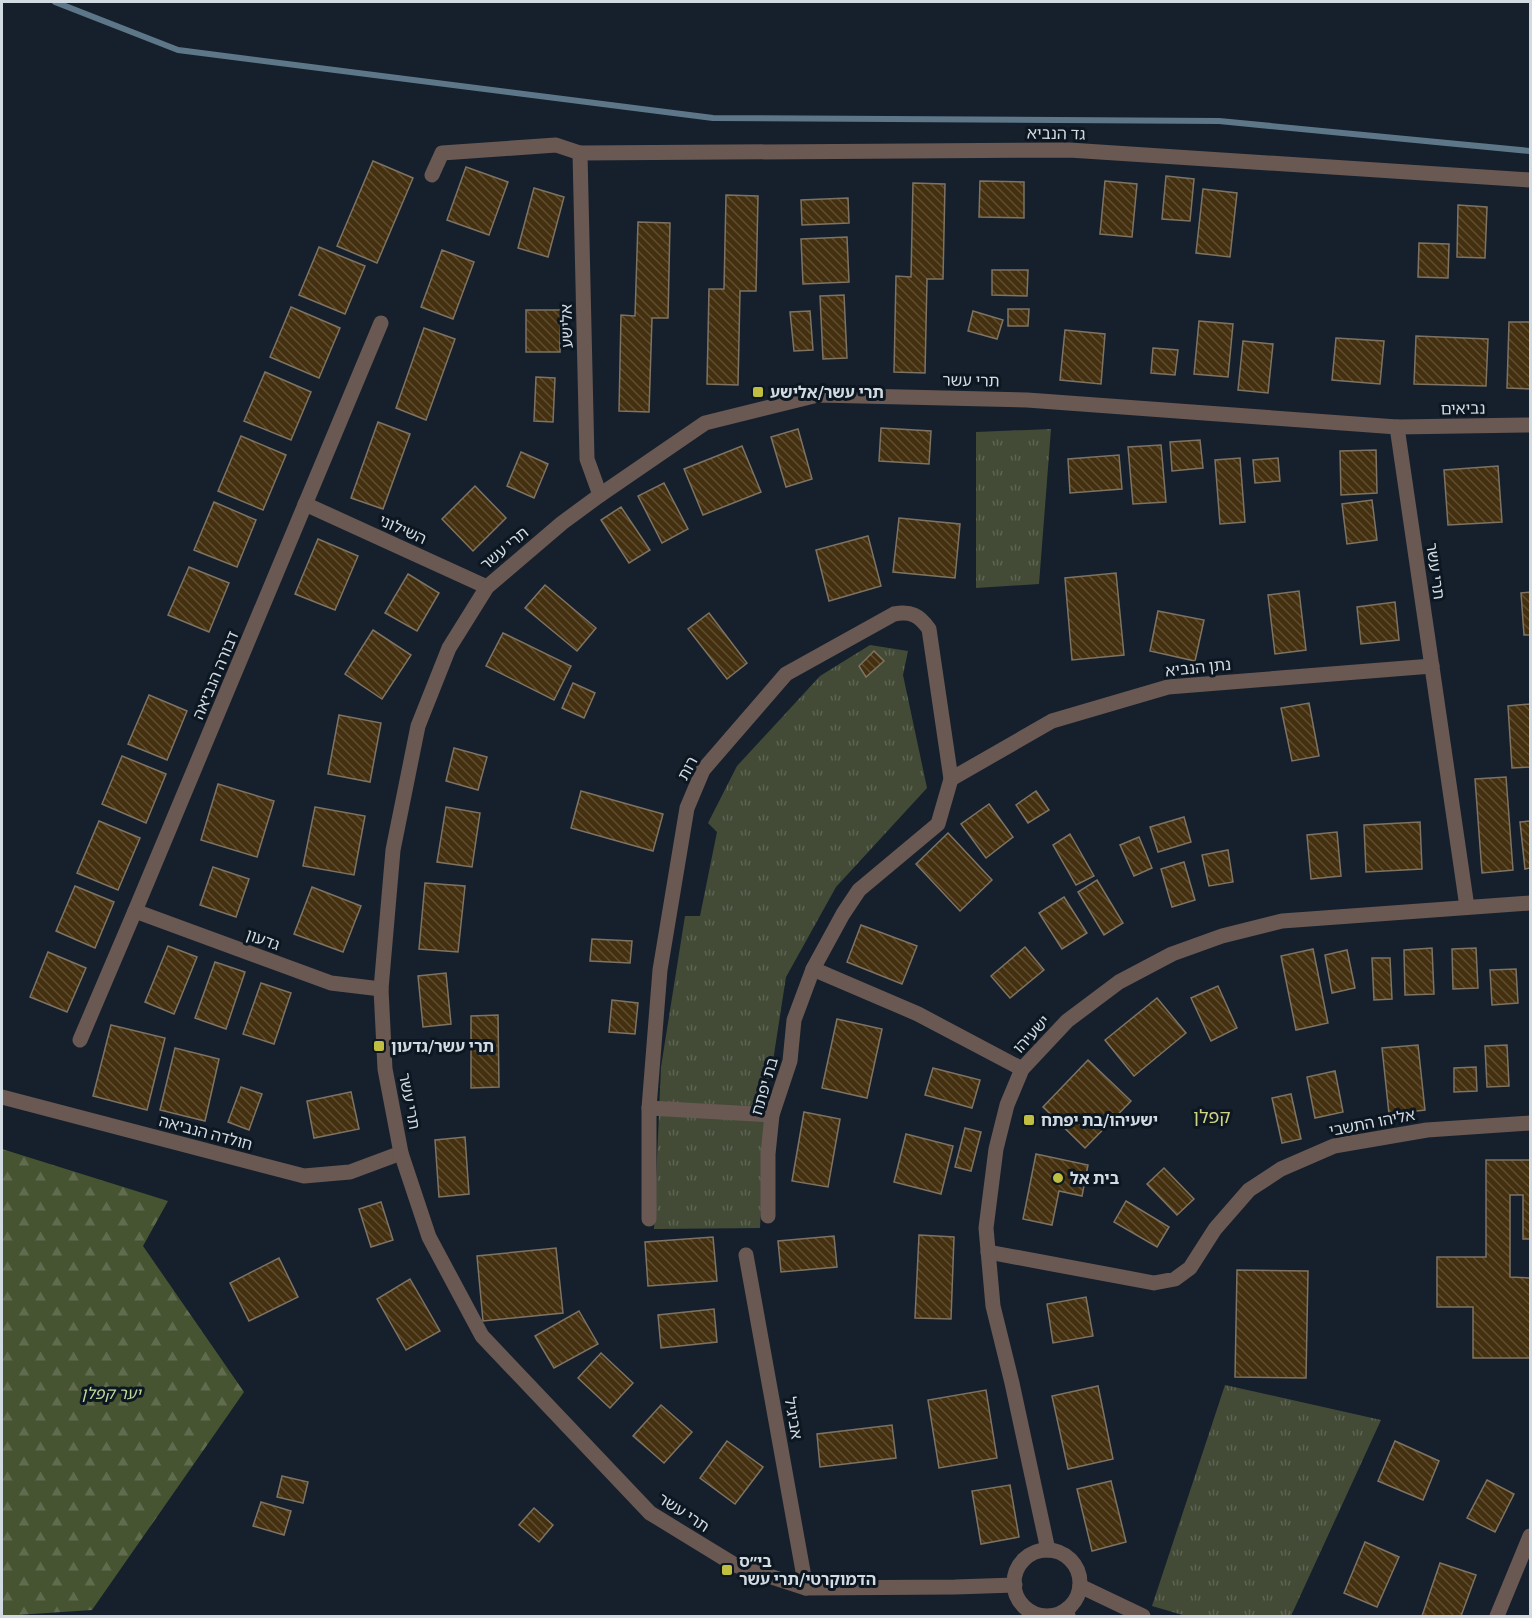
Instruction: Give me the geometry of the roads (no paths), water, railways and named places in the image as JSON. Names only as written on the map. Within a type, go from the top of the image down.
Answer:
[{"type":"street","name":"גד הנביא","points":[[432,175],[441,153],[556,146],[580,153],[1069,150],[1530,180]]},
{"type":"street","name":"אלישע","points":[[580,153],[587,459],[600,495]]},
{"type":"street","name":"דבורה הנביאה","points":[[80,1040],[381,323]]},
{"type":"street","name":"תרי עשר","points":[[1015,1585],[806,1587],[735,1564],[650,1514],[482,1336],[429,1237],[401,1153],[385,1069],[381,989],[393,850],[418,726],[449,648],[487,586],[562,523],[705,423],[818,395],[1027,400],[1397,427],[1467,907]]},
{"type":"street","name":"נביאים","points":[[1397,427],[1530,425]]},
{"type":"street","name":"השילוני","points":[[305,504],[487,586]]},
{"type":"street","name":"רות","points":[[649,1220],[649,1108],[660,970],[687,808],[703,770],[786,674],[894,614],[907,612],[921,618],[929,629],[951,779]]},
{"type":"street","name":"נתן הנביא","points":[[951,779],[1052,721],[1168,687],[1432,666]]},
{"type":"street","name":"בת יפתח","points":[[768,1216],[768,1154],[772,1115],[790,1061],[794,1020],[813,969],[859,890],[938,824],[951,779]]},
{"type":"street","name":"ישעיהו","points":[[1048,1550],[993,1306],[986,1228],[996,1149],[1007,1105],[1022,1069],[1067,1021],[1119,982],[1172,954],[1222,936],[1282,921],[1530,903]]},
{"type":"street","name":"גדעון","points":[[135,911],[331,983],[381,989]]},
{"type":"street","points":[[813,969],[918,1014],[1022,1069]]},
{"type":"street","name":"חולדה הנביאה","points":[[2,1097],[304,1176],[350,1172],[401,1153]]},
{"type":"street","points":[[649,1108],[772,1115]]},
{"type":"street","name":"אליהו התשבי","points":[[988,1252],[1154,1283],[1175,1279],[1190,1268],[1215,1229],[1249,1190],[1281,1168],[1334,1146],[1427,1130],[1530,1123]]},
{"type":"street","name":"אביגיל","points":[[746,1255],[806,1587]]},
{"type":"street","points":[[1497,1617],[1530,1536]]},
{"type":"street","points":[[1048,1550],[1066,1556],[1074,1564],[1079,1574],[1080,1586],[1068,1613],[1044,1616],[1024,1606],[1017,1596],[1015,1585],[1019,1566],[1026,1557],[1048,1550]]},
{"type":"street","points":[[1080,1586],[1143,1617]]},
{"type":"waterway","points":[[55,2],[178,50],[713,118],[1219,121],[1530,151]]},
{"type":"place","name":"תרי עשר/אלישע","points":[[758,392]]},
{"type":"place","name":"תרי עשר/גדעון","points":[[379,1046]]},
{"type":"place","name":"ישעיהו/בת יפתח","points":[[1029,1120]]},
{"type":"place","name":"בית אל","points":[[1058,1178]]},
{"type":"place","name":"בי״ס הדמוקרטי/תרי עשר","points":[[727,1570]]},
{"type":"district","name":"קפלן","points":[[1212,1117]]},
{"type":"park label","name":"יער קפלן","points":[[111,1393]]}]
